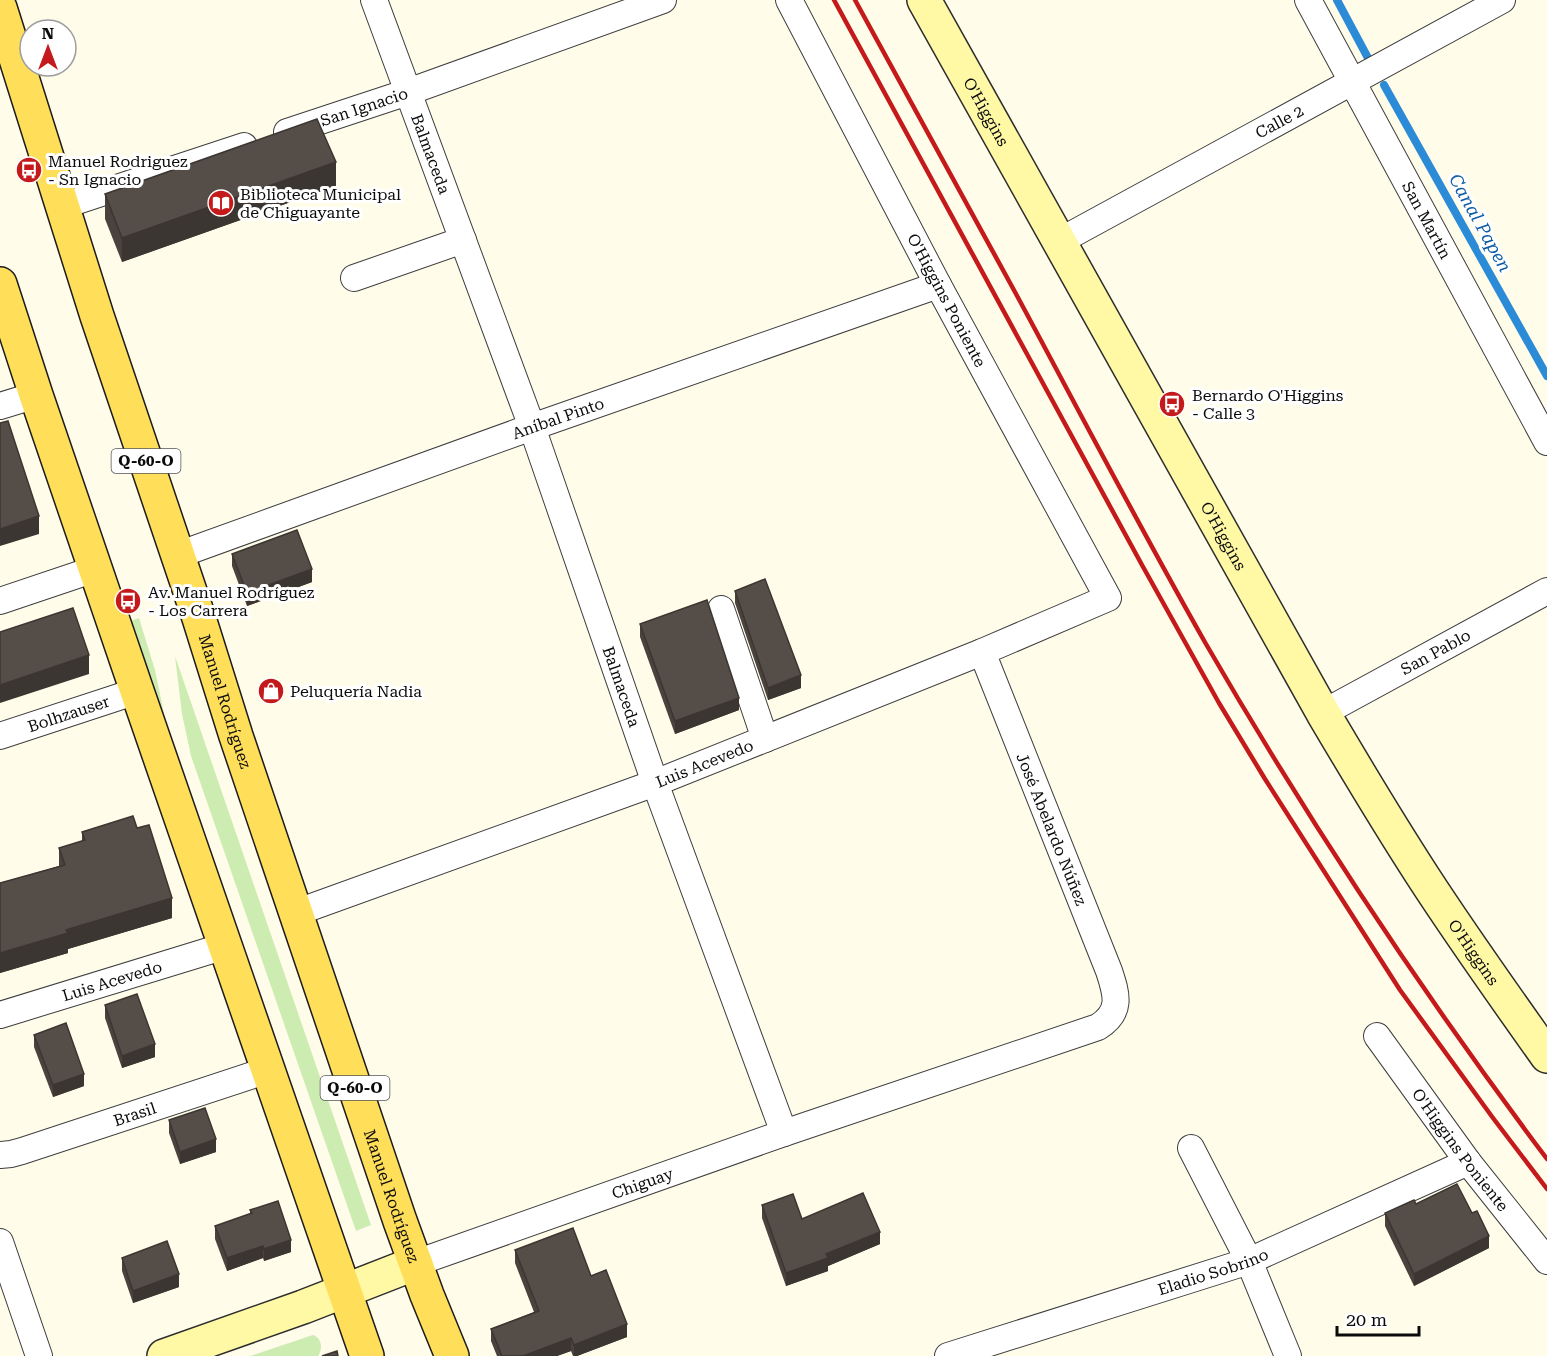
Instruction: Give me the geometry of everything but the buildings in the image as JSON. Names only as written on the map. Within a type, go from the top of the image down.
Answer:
[{"type":"main road","name":"Manuel Rodríguez","points":[[0,8],[62,206],[295,913],[416,1263],[452,1356]]},
{"type":"main road","points":[[0,284],[95,569],[367,1356]]},
{"type":"street","name":"Balmaceda","points":[[374,0],[532,428],[655,783],[784,1133]]},
{"type":"street","name":"San Ignacio","points":[[62,206],[408,92],[663,0]]},
{"type":"street","name":"O'Higgins Poniente","points":[[789,0],[1108,598]]},
{"type":"street","name":"O'Higgins","points":[[924,0],[1323,713],[1429,886],[1547,1056]]},
{"type":"street","name":"San Martín","points":[[1308,0],[1547,442]]},
{"type":"street","name":"Calle 2","points":[[1058,242],[1502,0]]},
{"type":"street","points":[[354,278],[462,240]]},
{"type":"street","name":"Aníbal Pinto","points":[[177,555],[939,285]]},
{"type":"street","points":[[0,406],[36,395]]},
{"type":"street","points":[[0,601],[95,569]]},
{"type":"street","name":"San Pablo","points":[[1323,713],[1547,591]]},
{"type":"street","name":"Luis Acevedo","points":[[295,913],[655,783],[982,652],[1108,598]]},
{"type":"street","points":[[721,609],[765,739]]},
{"type":"street","name":"José Abelardo Núñez","points":[[982,652],[1109,971],[1116,996],[1116,1007]]},
{"type":"street","name":"Bolhzauser","points":[[0,736],[137,691]]},
{"type":"street","name":"Luis Acevedo","points":[[0,1015],[225,946]]},
{"type":"street","name":"Chiguay","points":[[164,1356],[303,1308],[416,1263],[784,1133],[1098,1027],[1107,1022],[1116,1007]]},
{"type":"street","name":"O'Higgins Poniente","points":[[1377,1036],[1468,1162],[1547,1261]]},
{"type":"street","name":"Brasil","points":[[0,1155],[22,1151],[268,1070]]},
{"type":"street","points":[[1191,1148],[1249,1261],[1288,1356]]},
{"type":"street","name":"Eladio Sobrino","points":[[948,1356],[1249,1261],[1468,1162]]},
{"type":"street","points":[[0,1242],[39,1356]]},
{"type":"green space","points":[[139,618],[155,670],[167,728],[128,622]]},
{"type":"green space","points":[[175,656],[371,1225],[356,1231],[191,756],[182,714]]},
{"type":"green space","points":[[313,1335],[321,1344],[318,1356],[250,1356]]},
{"type":"waterway","name":"Canal Papen","points":[[1337,0],[1368,58]]},
{"type":"waterway","name":"Canal Papen","points":[[1384,85],[1547,376]]},
{"type":"railway","points":[[834,0],[1219,703],[1400,990],[1547,1189]]},
{"type":"railway","points":[[855,0],[1157,557],[1245,710],[1326,842],[1412,970],[1547,1159]]},
{"type":"place","name":"Manuel Rodriguez - Sn Ignacio","points":[[29,170]]},
{"type":"place","name":"Biblioteca Municipal de Chiguayante","points":[[221,203]]},
{"type":"place","name":"Bernardo O'Higgins - Calle 3","points":[[1172,404]]},
{"type":"place","name":"Av. Manuel Rodríguez - Los Carrera","points":[[128,601]]},
{"type":"place","name":"Peluquería Nadia","points":[[271,691]]}]
